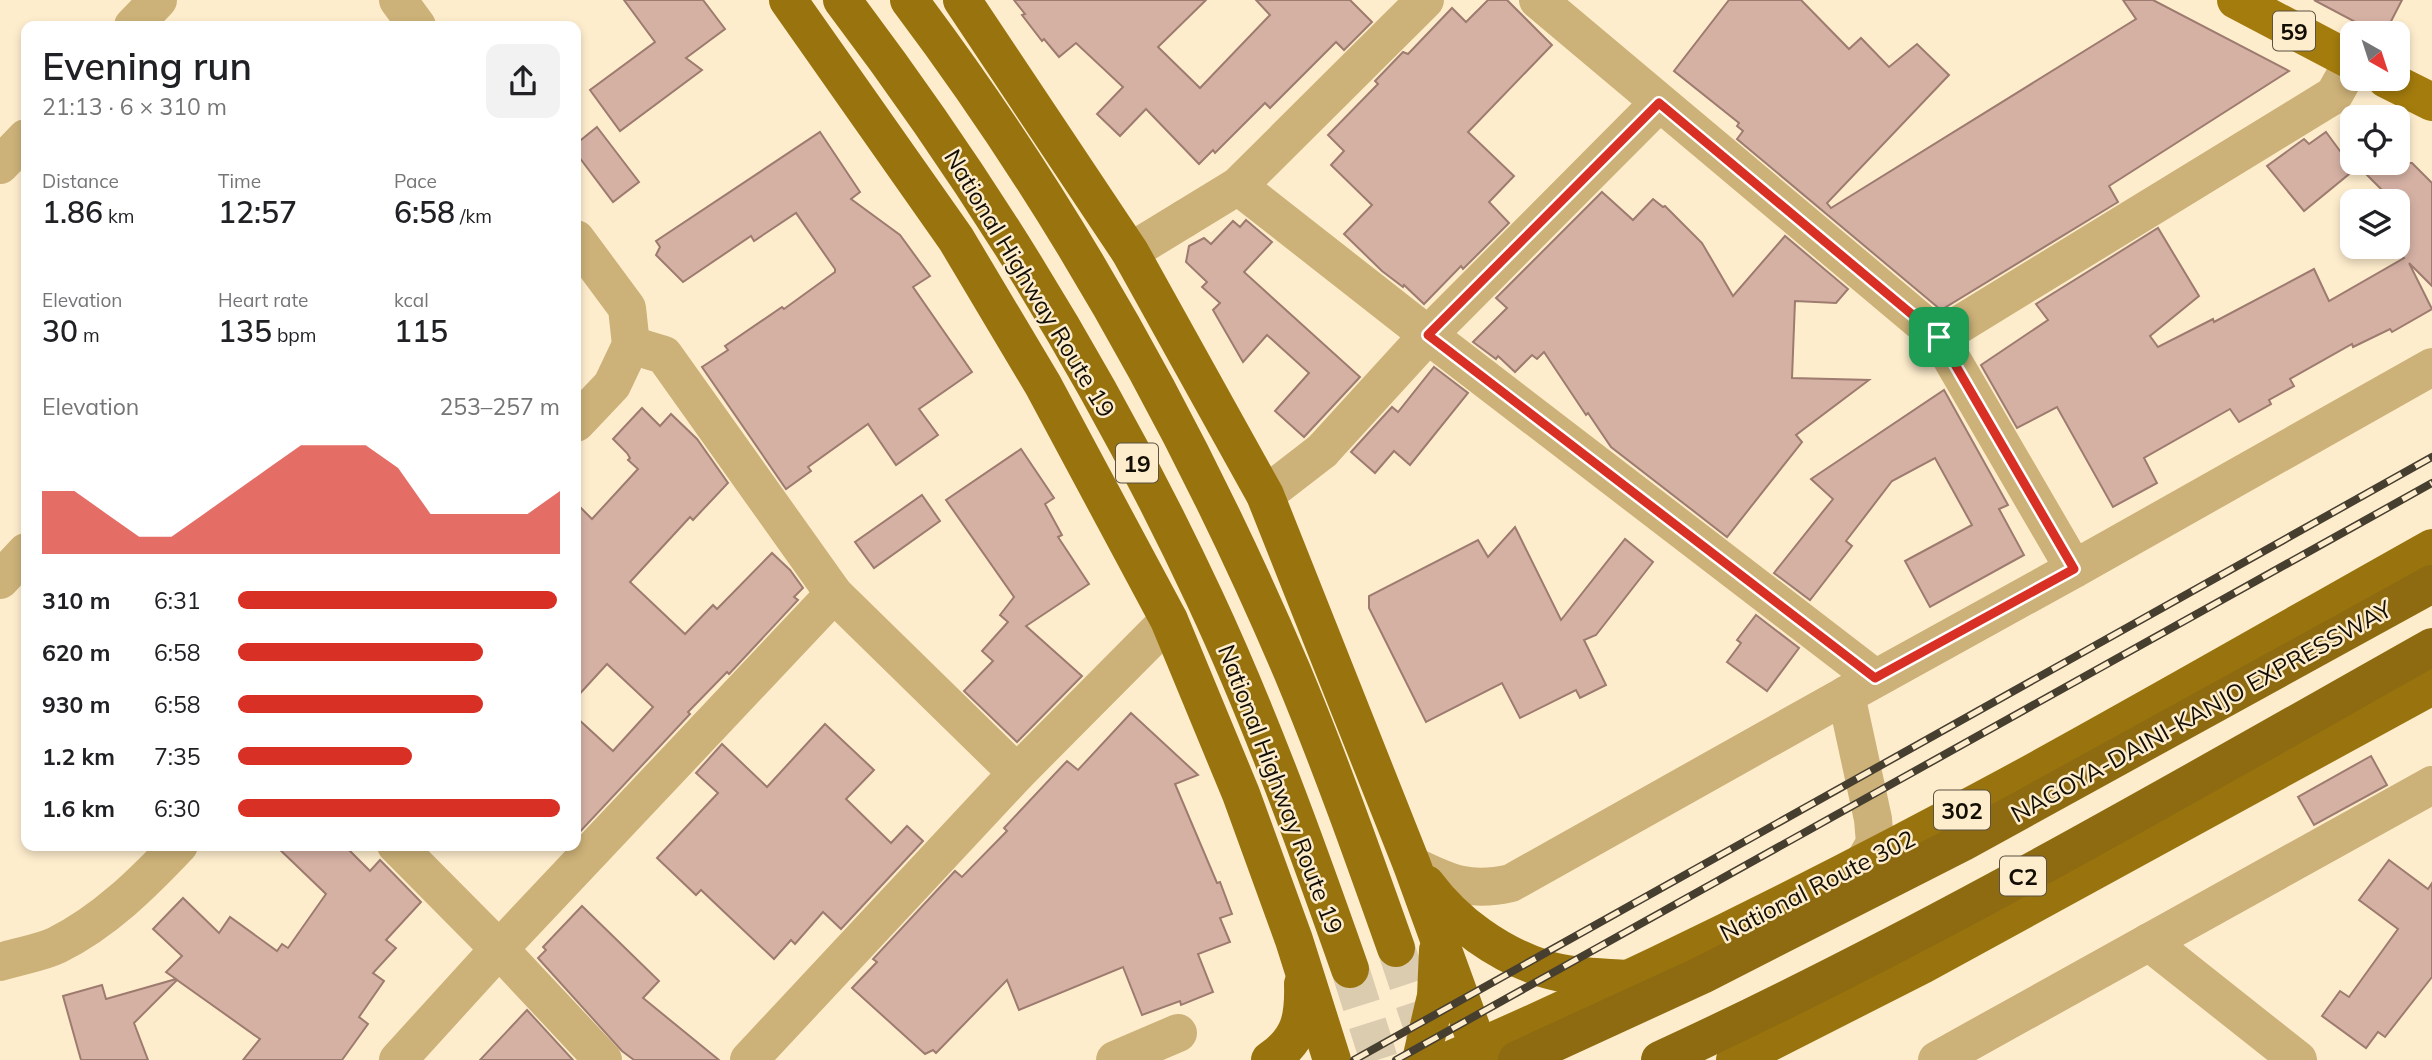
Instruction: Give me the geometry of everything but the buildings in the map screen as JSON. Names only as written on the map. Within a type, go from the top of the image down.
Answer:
[{"type":"highway","points":[[788,0],[957,239],[1043,386],[1169,620],[1241,794],[1302,964],[1332,1060]]},
{"type":"highway","name":"National Highway Route 19","points":[[842,0],[943,139],[1015,249],[1144,476],[1205,599],[1256,717],[1304,838],[1350,969]]},
{"type":"highway","name":"National Highway Route 19","points":[[909,0],[988,111],[1059,220],[1125,331],[1185,443],[1238,551],[1292,672],[1350,816],[1396,948]]},
{"type":"highway","points":[[962,0],[1130,252],[1265,495],[1437,931],[1471,1057]]},
{"type":"highway","name":"National Route 302","points":[[1471,1057],[1864,862],[2010,785],[2432,548]]},
{"type":"highway","name":"NAGOYA-DAINI-KANJO EXPRESSWAY","points":[[1517,1060],[1702,975],[1963,842],[2432,584]]},
{"type":"highway","name":"C2","points":[[1660,1060],[1774,1007],[2077,847],[2432,647]]},
{"type":"highway","points":[[1734,1060],[1922,965],[2432,686]]},
{"type":"highway","points":[[1412,865],[1438,900],[1489,942],[1514,957],[1546,969],[1584,976],[1629,979]]},
{"type":"highway","points":[[1422,1060],[1436,996],[1439,965],[1437,931]]},
{"type":"highway","points":[[1270,1060],[1287,1048],[1298,1030],[1304,1004],[1302,964]]},
{"type":"main road","name":"59","points":[[2236,0],[2340,56]]},
{"type":"main road","points":[[2410,91],[2432,102]]},
{"type":"street","points":[[138,21],[158,0]]},
{"type":"street","points":[[398,0],[413,21]]},
{"type":"street","points":[[1130,252],[1238,186],[1425,0]]},
{"type":"street","points":[[1538,0],[1939,337],[2074,569]]},
{"type":"street","points":[[1939,337],[2334,95],[2340,84]]},
{"type":"street","points":[[1265,495],[1322,451],[1428,335],[1659,103]]},
{"type":"street","points":[[0,165],[21,143]]},
{"type":"street","points":[[1238,186],[1428,335],[1860,687],[1875,843],[1864,862]]},
{"type":"street","points":[[581,246],[627,307],[631,345],[612,385],[581,418]]},
{"type":"street","points":[[631,345],[663,355],[834,594],[1017,773]]},
{"type":"street","points":[[1412,865],[1451,884],[1471,888],[1489,888],[1511,883],[2432,367]]},
{"type":"street","points":[[0,580],[21,557]]},
{"type":"street","points":[[398,1060],[499,948],[834,594]]},
{"type":"street","points":[[749,1060],[1017,773],[1169,620]]},
{"type":"street","points":[[1937,1060],[2432,785]]},
{"type":"street","points":[[0,961],[55,946],[104,916],[149,877],[173,851]]},
{"type":"street","points":[[402,851],[499,948],[603,1060]]},
{"type":"street","points":[[2149,942],[2298,1060]]},
{"type":"street","points":[[1115,1060],[1178,1033]]},
{"type":"tunnel","points":[[1396,948],[1431,1052]]},
{"type":"tunnel","points":[[1350,969],[1379,1060]]},
{"type":"railway","points":[[1354,1060],[2432,457]]},
{"type":"railway","points":[[1396,1060],[2432,483]]},
{"type":"route","points":[[1659,103],[1939,337],[2074,569],[1875,678],[1428,335],[1659,103]]}]
